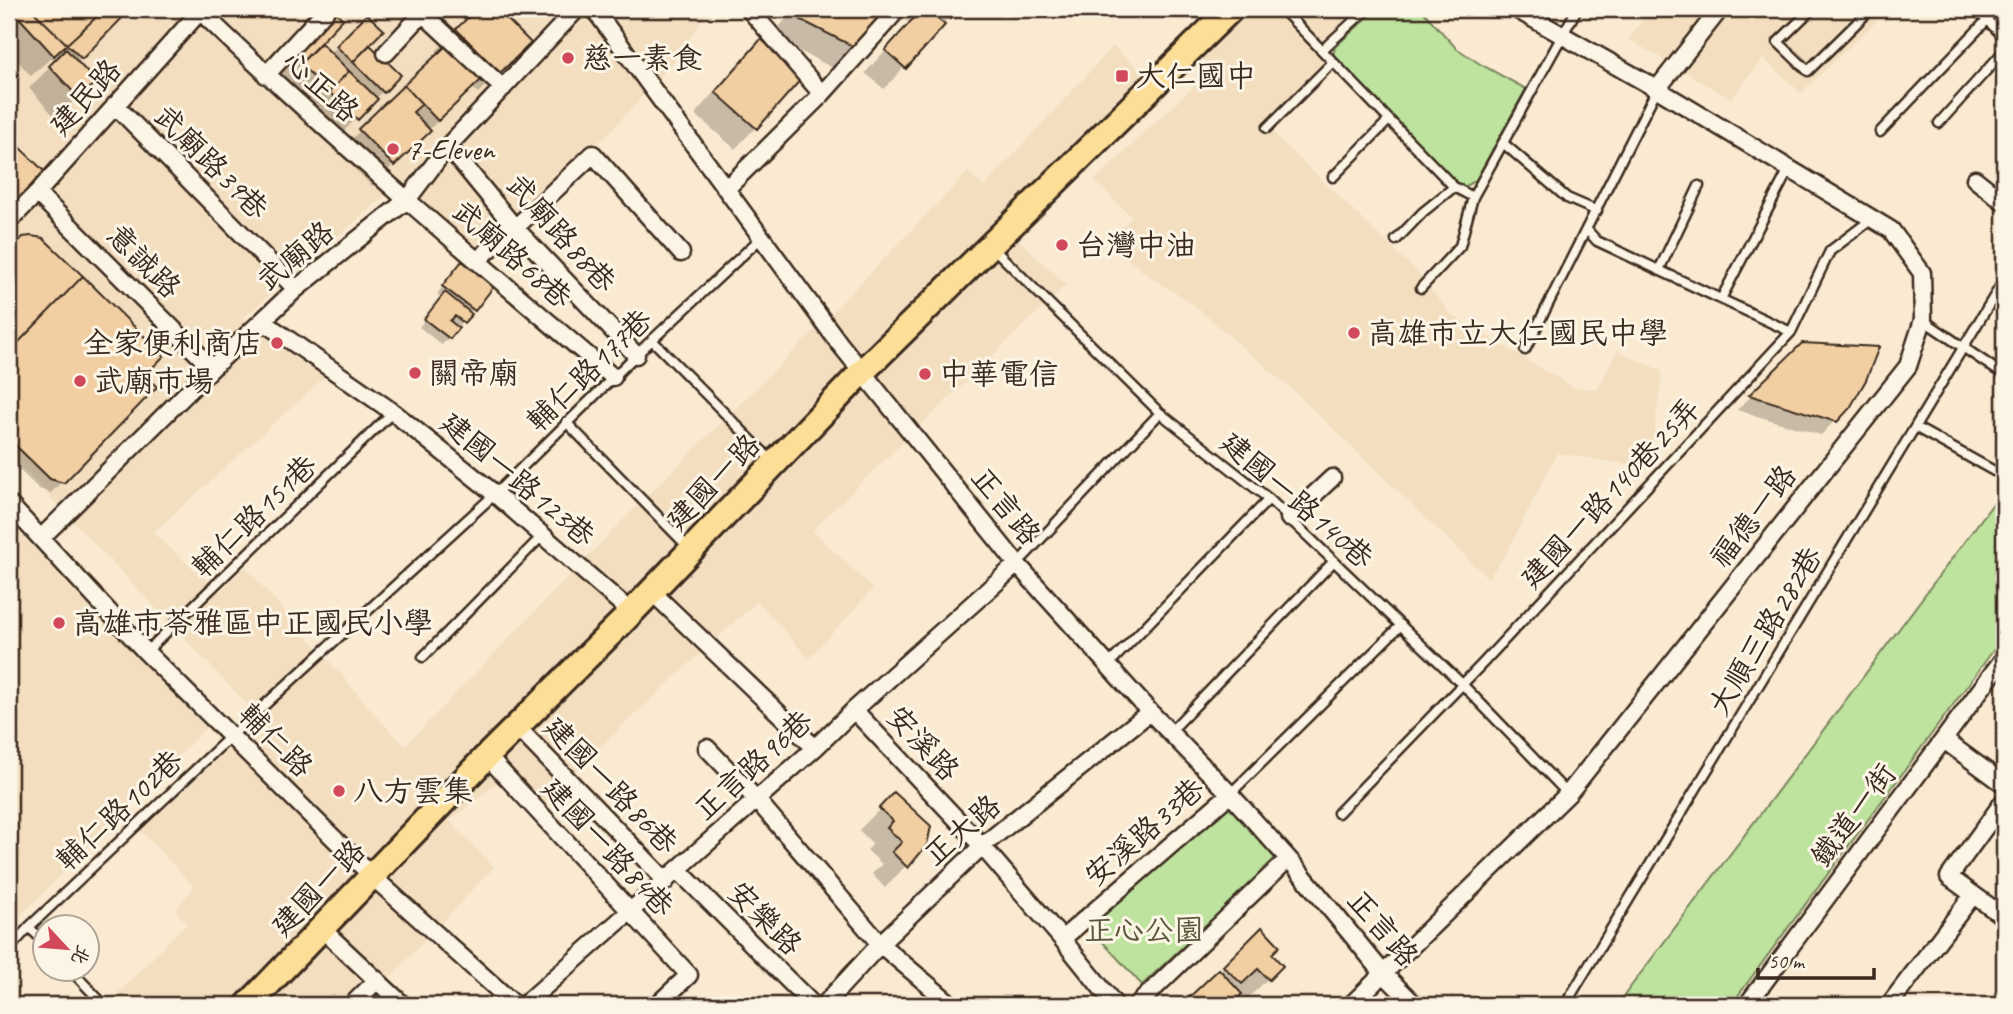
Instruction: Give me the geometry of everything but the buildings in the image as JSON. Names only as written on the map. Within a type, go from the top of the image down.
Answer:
[{"type":"main road","name":"建國一路","points":[[248,1005],[486,756],[691,551],[862,372],[1231,9]]},
{"type":"street","points":[[266,75],[327,9]]},
{"type":"street","name":"武廟路","points":[[41,538],[212,368],[296,289],[407,200],[448,146],[577,9]]},
{"type":"street","name":"正言路","points":[[594,9],[862,372],[1017,564],[1150,712],[1230,794],[1383,973],[1415,1005]]},
{"type":"street","points":[[749,9],[821,94]]},
{"type":"street","points":[[726,189],[821,94],[898,9]]},
{"type":"street","name":"福德一路","points":[[1351,1005],[1569,793],[1908,366],[1923,320],[1922,274],[1891,230],[1657,89],[1516,9]]},
{"type":"street","points":[[1657,89],[1720,9]]},
{"type":"street","name":"心正路","points":[[201,10],[266,75],[407,200]]},
{"type":"street","name":"建民路","points":[[9,221],[201,10]]},
{"type":"street","points":[[386,53],[421,11],[503,88]]},
{"type":"street","name":"武廟路39巷","points":[[115,105],[296,289]]},
{"type":"street","name":"武廟路88巷","points":[[448,146],[515,228],[636,355]]},
{"type":"street","points":[[476,261],[515,228],[593,153],[681,253]]},
{"type":"street","points":[[1975,179],[2004,202]]},
{"type":"street","name":"意誠路","points":[[37,193],[212,368]]},
{"type":"street","name":"武廟路68巷","points":[[407,200],[613,377]]},
{"type":"street","name":"建國一路123巷","points":[[262,321],[393,412],[495,494],[631,612]]},
{"type":"street","points":[[1289,518],[1332,478]]},
{"type":"street","name":"輔仁路","points":[[9,504],[146,652],[373,877],[515,1005]]},
{"type":"street","name":"正言路96巷","points":[[524,1005],[816,748],[854,710],[1017,564]]},
{"type":"street","points":[[651,591],[816,748]]},
{"type":"street","name":"鐵道一街","points":[[1747,1005],[2002,666]]},
{"type":"street","name":"安溪路","points":[[854,710],[982,846],[1115,1005]]},
{"type":"street","name":"正大路","points":[[824,1005],[880,944],[982,846],[1150,712]]},
{"type":"street","name":"建國一路86巷","points":[[517,727],[666,881]]},
{"type":"street","points":[[1944,740],[2004,784]]},
{"type":"street","points":[[707,748],[757,800],[880,944],[952,1005]]},
{"type":"street","name":"建國一路84巷","points":[[486,756],[689,975],[657,1005]]},
{"type":"street","name":"安溪路33巷","points":[[1062,939],[1230,794]]},
{"type":"street","points":[[2004,802],[1949,877],[2004,917]]},
{"type":"street","points":[[1137,1005],[1288,859]]},
{"type":"street","name":"安樂路","points":[[678,870],[813,1005]]},
{"type":"street","points":[[1889,1005],[1973,895]]},
{"type":"street","points":[[322,929],[403,1005]]},
{"type":"street","points":[[352,1005],[377,980]]},
{"type":"lane","points":[[1282,9],[1454,187],[1473,197]]},
{"type":"lane","points":[[1322,50],[1367,9]]},
{"type":"lane","points":[[1421,288],[1460,246],[1473,197],[1577,9]]},
{"type":"lane","points":[[1812,9],[1778,42],[1808,71],[1871,9]]},
{"type":"lane","points":[[1976,9],[2004,37]]},
{"type":"lane","points":[[1880,132],[1987,20]]},
{"type":"lane","points":[[1939,123],[2004,51]]},
{"type":"lane","points":[[1267,128],[1334,62]]},
{"type":"lane","points":[[1525,350],[1657,89]]},
{"type":"lane","points":[[1332,177],[1389,120]]},
{"type":"lane","points":[[1503,143],[1567,198],[1597,211]]},
{"type":"lane","points":[[1721,299],[1789,169]]},
{"type":"lane","points":[[1659,270],[1699,186]]},
{"type":"lane","points":[[1396,240],[1423,212],[1454,187]]},
{"type":"lane","name":"建國一路140巷25弄","points":[[1338,813],[1791,332],[1830,251],[1872,219]]},
{"type":"lane","points":[[1587,230],[1597,241],[1791,332]]},
{"type":"lane","name":"輔仁路177巷","points":[[232,735],[495,494],[566,422],[762,237]]},
{"type":"lane","name":"建國一路140巷","points":[[991,247],[1160,413],[1269,499],[1462,684],[1569,793]]},
{"type":"lane","name":"大順三路282巷","points":[[1565,1005],[2004,281]]},
{"type":"lane","points":[[1923,320],[2004,375]]},
{"type":"lane","points":[[652,340],[775,464]]},
{"type":"lane","name":"輔仁路151巷","points":[[146,652],[393,412]]},
{"type":"lane","points":[[1017,564],[1160,413]]},
{"type":"lane","points":[[566,422],[691,551]]},
{"type":"lane","points":[[1915,428],[1994,471]]},
{"type":"lane","points":[[1108,665],[1269,499]]},
{"type":"lane","points":[[423,657],[543,535]]},
{"type":"lane","points":[[1170,732],[1334,561]]},
{"type":"lane","points":[[1230,794],[1401,625]]},
{"type":"lane","name":"輔仁路102巷","points":[[9,949],[232,735]]},
{"type":"lane","points":[[29,927],[32,930]]},
{"type":"lane","points":[[82,982],[104,1005]]},
{"type":"shaded area","points":[[9,9],[710,9],[670,66],[607,135],[463,257],[387,194],[243,318],[327,375],[153,533],[220,592],[245,567],[405,746],[627,516],[813,332],[968,172],[984,187],[1113,46],[1143,73],[997,219],[1066,285],[812,530],[873,589],[809,658],[757,601],[612,735],[533,814],[499,782],[449,821],[494,867],[364,1005],[119,1005],[113,998],[187,923],[175,911],[194,887],[141,831],[260,718],[9,454]]},
{"type":"shaded area","name":"高雄市立大仁國民中學","points":[[1211,9],[1377,9],[1335,47],[1333,56],[1341,64],[1272,132],[1416,271],[1451,315],[1574,388],[1598,389],[1617,351],[1662,371],[1650,468],[1557,453],[1506,554],[1488,578],[1293,390],[1190,302],[1121,254],[1115,234],[1132,217],[1094,181],[1212,69],[1182,36]]},
{"type":"shaded area","points":[[1652,9],[1889,9],[1801,93],[1763,58],[1731,99],[1628,39]]},
{"type":"shaded area","name":"高雄市苓雅區中正國民小學","points":[[9,522],[210,724],[9,927]]},
{"type":"green space","points":[[1377,9],[1421,9],[1456,48],[1526,89],[1476,180],[1464,187],[1457,184],[1333,56],[1335,47]]},
{"type":"green space","points":[[2004,489],[2004,636],[1731,1005],[1617,1005]]},
{"type":"green space","name":"正心公園","points":[[1230,804],[1276,859],[1142,985],[1089,927]]},
{"type":"place","name":"慈一素食","points":[[568,58]]},
{"type":"place","name":"大仁國中","points":[[1122,76]]},
{"type":"place","name":"7-Eleven","points":[[393,149]]},
{"type":"place","name":"台灣中油","points":[[1062,245]]},
{"type":"place","name":"高雄市立大仁國民中學","points":[[1354,333]]},
{"type":"place","name":"全家便利商店","points":[[277,343]]},
{"type":"place","name":"關帝廟","points":[[415,373]]},
{"type":"place","name":"中華電信","points":[[925,374]]},
{"type":"place","name":"武廟市場","points":[[80,381]]},
{"type":"place","name":"高雄市苓雅區中正國民小學","points":[[59,623]]},
{"type":"place","name":"八方雲集","points":[[339,791]]}]
